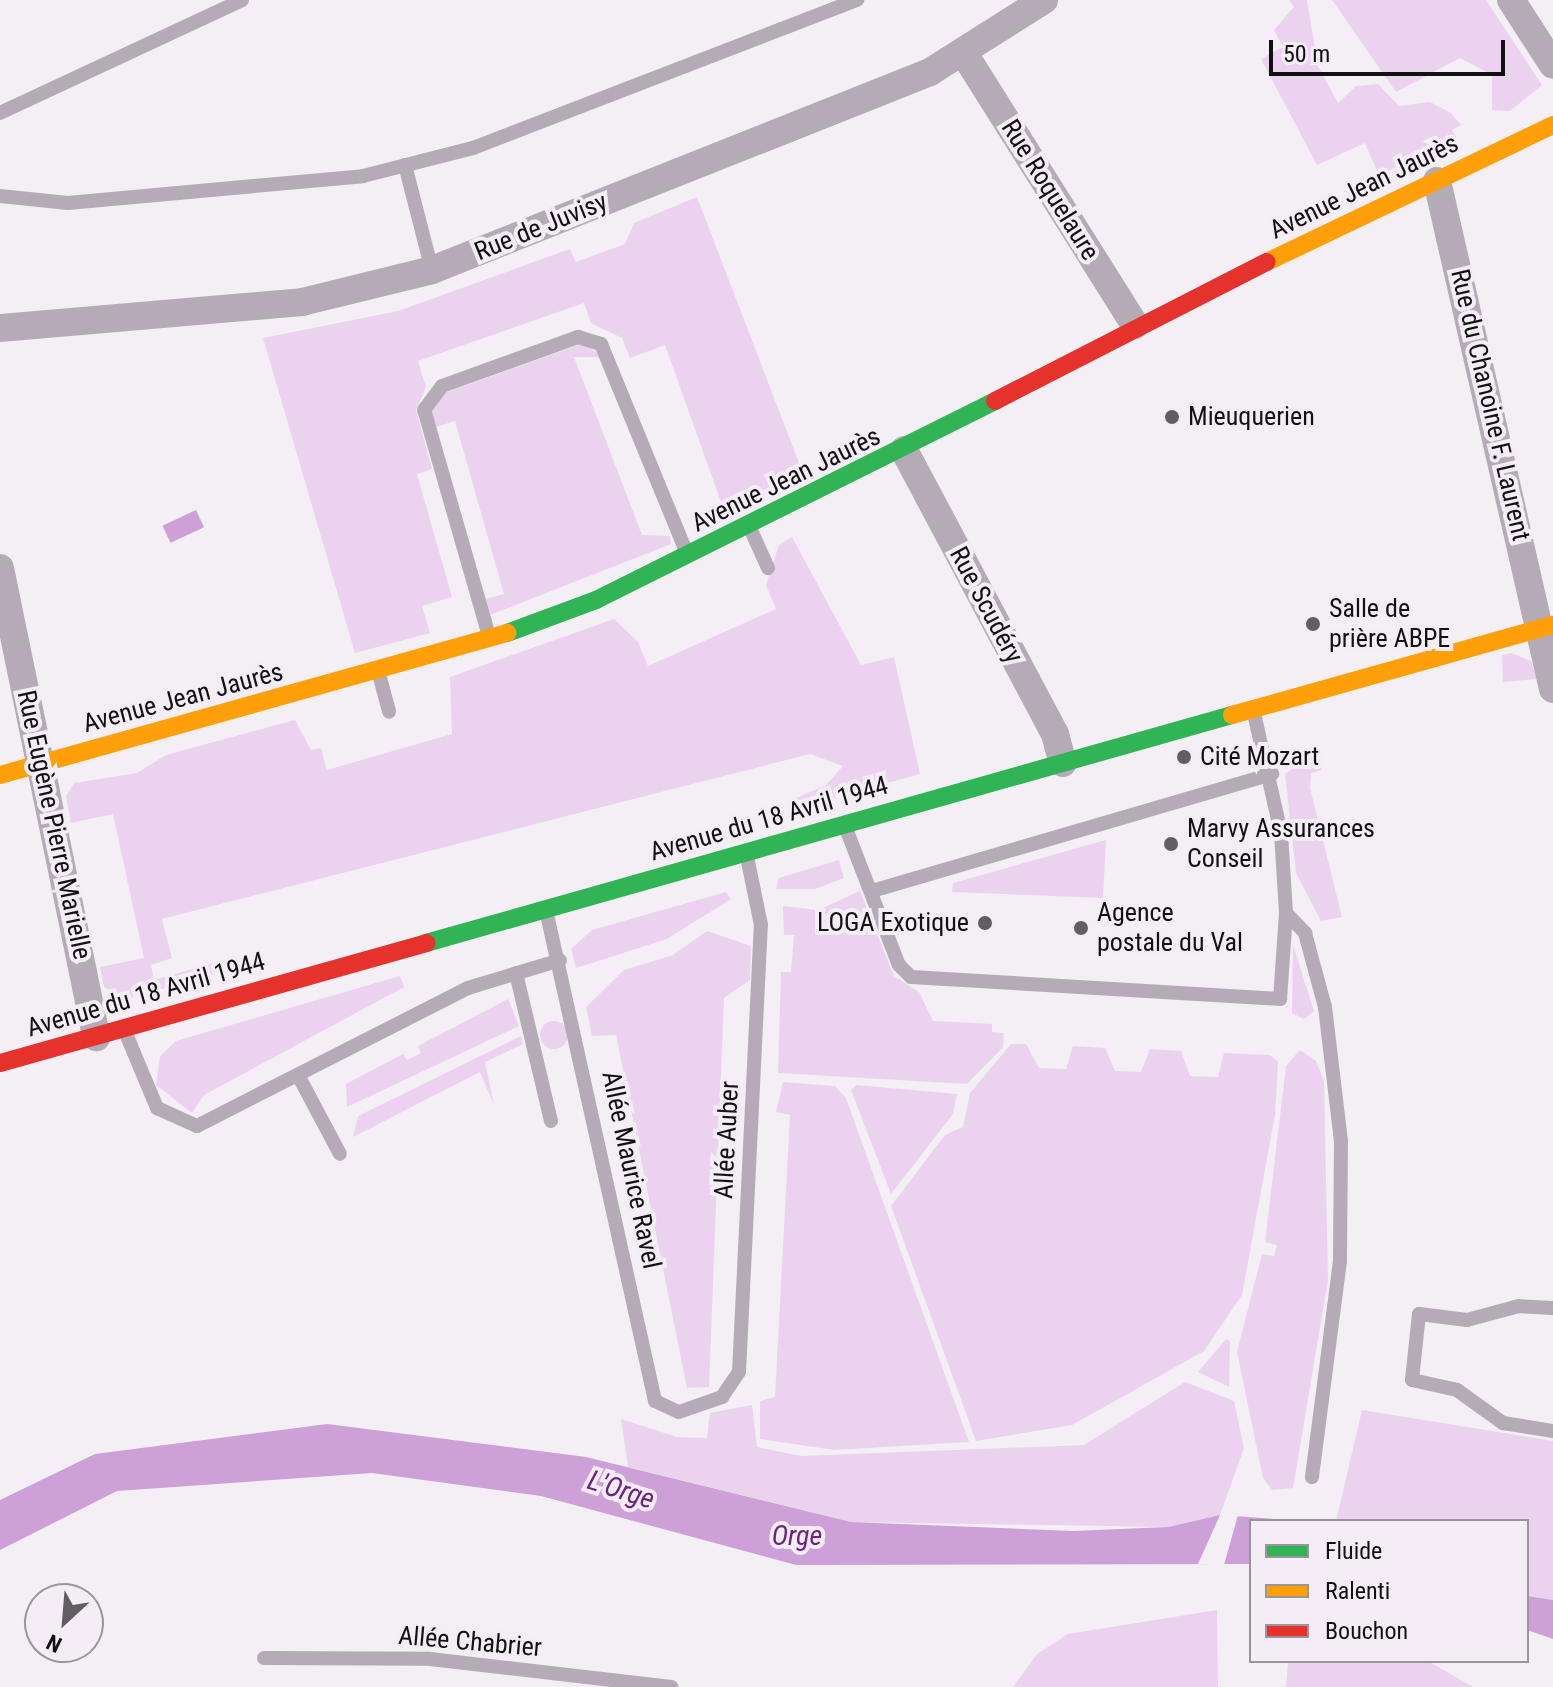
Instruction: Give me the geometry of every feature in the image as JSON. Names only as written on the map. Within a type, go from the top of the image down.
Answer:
[{"type":"street","name":"Rue de Juvisy","points":[[0,328],[302,302],[432,270],[965,55],[1044,0]]},
{"type":"street","points":[[1511,0],[1553,65]]},
{"type":"street","name":"Rue Roquelaure","points":[[965,55],[1135,325]]},
{"type":"street","name":"Avenue Jean Jaurès","points":[[0,775],[490,640],[689,557],[904,450],[1135,325],[1553,125]]},
{"type":"street","name":"Rue du Chanoine F. Laurent","points":[[1437,181],[1547,627],[1553,689]]},
{"type":"street","name":"Rue Scudéry","points":[[904,450],[1055,734],[1063,763]]},
{"type":"street","name":"Rue Eugène Pierre Marielle","points":[[0,568],[96,1037]]},
{"type":"street","name":"Avenue du 18 Avril 1944","points":[[0,1063],[1547,627]]},
{"type":"lane","points":[[0,113],[242,0]]},
{"type":"lane","points":[[0,196],[68,203],[363,176],[473,148],[857,0]]},
{"type":"lane","points":[[405,165],[432,270]]},
{"type":"lane","points":[[490,640],[424,410],[442,386],[578,337],[601,344],[689,557]]},
{"type":"lane","points":[[749,527],[768,568]]},
{"type":"lane","points":[[379,672],[389,712]]},
{"type":"lane","points":[[845,824],[899,965],[927,983],[1280,999],[1286,913],[1272,774],[1253,708]]},
{"type":"lane","points":[[872,891],[1272,774]]},
{"type":"lane","name":"Allée Auber","points":[[694,1407],[722,1397],[739,1372],[761,925],[746,852]]},
{"type":"lane","name":"Allée Maurice Ravel","points":[[546,909],[566,979],[655,1401],[679,1412],[694,1407]]},
{"type":"lane","points":[[1286,913],[1305,933],[1325,1007],[1341,1141],[1340,1261],[1312,1477]]},
{"type":"lane","points":[[124,1028],[143,1089],[176,1122],[197,1126],[299,1077],[429,1006],[560,960]]},
{"type":"lane","points":[[516,973],[551,1121]]},
{"type":"lane","points":[[299,1077],[340,1154]]},
{"type":"lane","points":[[1553,1308],[1519,1306],[1467,1320],[1419,1314],[1412,1380],[1457,1390],[1503,1423],[1553,1431]]},
{"type":"lane","name":"Allée Chabrier","points":[[264,1658],[430,1659],[671,1687]]},
{"type":"shaded area","points":[[1289,0],[1307,0],[1318,66],[1338,103],[1356,86],[1378,84],[1399,106],[1430,102],[1451,113],[1461,125],[1452,130],[1456,137],[1379,176],[1365,143],[1317,165],[1261,59],[1283,47],[1274,30],[1294,7]]},
{"type":"shaded area","points":[[1332,0],[1486,0],[1542,85],[1510,111],[1492,110],[1492,75],[1460,58],[1396,92]]},
{"type":"shaded area","points":[[697,197],[804,476],[726,516],[665,345],[630,358],[622,338],[591,323],[584,303],[418,361],[426,387],[416,410],[432,469],[417,474],[452,597],[422,606],[430,633],[355,653],[263,338],[398,311],[570,249],[576,262],[625,244],[634,223]]},
{"type":"shaded area","points":[[584,343],[602,357],[574,357],[642,535],[670,536],[671,544],[490,615],[485,599],[504,594],[455,421],[436,427],[431,411],[439,395]]},
{"type":"shaded area","points":[[792,537],[861,665],[894,657],[920,774],[795,809],[792,800],[826,785],[843,766],[810,754],[162,919],[172,958],[151,965],[154,980],[213,963],[216,974],[126,999],[104,987],[100,967],[144,958],[113,814],[71,823],[66,796],[74,783],[137,773],[166,755],[295,720],[311,750],[321,748],[327,770],[452,734],[450,677],[614,619],[638,642],[648,666],[776,609],[766,585],[779,545]]},
{"type":"shaded area","points":[[1511,653],[1531,661],[1537,679],[1503,682],[1502,655]]},
{"type":"shaded area","points":[[1315,753],[1322,770],[1311,773],[1310,788],[1342,917],[1321,921],[1296,873],[1285,774]]},
{"type":"shaded area","points":[[1106,840],[1103,898],[952,892],[953,883]]},
{"type":"shaded area","points":[[839,860],[844,878],[815,889],[776,889],[779,878]]},
{"type":"shaded area","points":[[860,891],[894,976],[919,992],[933,1021],[992,1024],[992,1032],[1004,1033],[1003,1047],[967,1084],[778,1073],[781,972],[791,972],[794,935],[784,935],[783,906],[818,910]]},
{"type":"shaded area","points":[[726,892],[731,899],[667,939],[576,968],[571,949],[592,930]]},
{"type":"shaded area","points":[[707,931],[751,946],[750,980],[724,998],[709,1387],[687,1388],[616,1035],[592,1036],[586,1007],[624,970],[673,955]]},
{"type":"shaded area","points":[[1293,945],[1314,1011],[1304,1019],[1292,1013]]},
{"type":"shaded area","points":[[400,976],[404,987],[204,1095],[192,1113],[156,1085],[160,1056],[176,1041]]},
{"type":"shaded area","points":[[508,999],[519,1026],[347,1107],[346,1084],[403,1054],[407,1060],[421,1053],[418,1046]]},
{"type":"shaded area","points":[[554,1021],[564,1025],[568,1035],[564,1045],[554,1049],[544,1045],[540,1035],[544,1025]]},
{"type":"shaded area","points":[[521,1036],[523,1044],[485,1062],[494,1105],[480,1072],[353,1137],[358,1116]]},
{"type":"shaded area","points":[[1011,1044],[1026,1044],[1039,1068],[1066,1069],[1073,1046],[1105,1048],[1115,1071],[1141,1072],[1150,1049],[1181,1051],[1190,1076],[1218,1077],[1224,1053],[1270,1055],[1278,1062],[1275,1115],[1242,1295],[1204,1351],[1072,1425],[976,1441],[891,1206],[945,1135],[963,1127],[970,1093]]},
{"type":"shaded area","points":[[1300,1050],[1316,1061],[1324,1081],[1328,1280],[1293,1488],[1272,1490],[1263,1478],[1237,1352],[1262,1254],[1274,1256],[1277,1245],[1265,1242],[1286,1066]]},
{"type":"shaded area","points":[[783,1082],[835,1086],[846,1098],[969,1442],[834,1450],[760,1439],[760,1401],[775,1397],[790,1115],[776,1112]]},
{"type":"shaded area","points":[[856,1085],[957,1094],[953,1114],[891,1194],[851,1090]]},
{"type":"shaded area","points":[[1226,1339],[1230,1341],[1229,1387],[1198,1372]]},
{"type":"shaded area","points":[[1185,1382],[1234,1401],[1244,1448],[1220,1515],[1168,1527],[851,1522],[628,1467],[621,1419],[677,1437],[707,1438],[710,1413],[752,1405],[757,1447],[801,1456],[1084,1445]]},
{"type":"shaded area","points":[[1362,1410],[1553,1441],[1553,1600],[1529,1596],[1529,1519],[1336,1519]]},
{"type":"shaded area","points":[[1217,1610],[1218,1687],[1013,1687],[1037,1654],[1068,1634]]},
{"type":"shaded area","points":[[1288,1663],[1431,1663],[1473,1687],[1286,1687]]},
{"type":"water","points":[[196,510],[204,527],[170,543],[162,526]]},
{"type":"water","name":"Orge","points":[[327,1424],[586,1457],[851,1522],[1073,1531],[1168,1527],[1220,1515],[1275,1519],[1249,1519],[1249,1564],[796,1565],[541,1496],[372,1473],[117,1491],[0,1550],[0,1500],[95,1454]]},
{"type":"water","points":[[1529,1596],[1553,1600],[1553,1639],[1529,1631]]},
{"type":"pier","points":[[1220,1515],[1238,1515],[1224,1565],[1198,1564]]},
{"type":"traffic: fast","points":[[507,633],[596,600],[995,401]]},
{"type":"traffic: fast","points":[[426,943],[1232,715]]},
{"type":"traffic: slow","points":[[1267,262],[1553,125]]},
{"type":"traffic: slow","points":[[1232,715],[1553,625]]},
{"type":"traffic: slow","points":[[0,775],[507,633]]},
{"type":"traffic: jam","points":[[995,401],[1267,262]]},
{"type":"traffic: jam","points":[[0,1063],[426,943]]},
{"type":"place","name":"Mieuquerien","points":[[1172,417]]},
{"type":"place","name":"Salle de prière ABPE","points":[[1313,624]]},
{"type":"place","name":"Cité Mozart","points":[[1184,757]]},
{"type":"place","name":"Marvy Assurances Conseil","points":[[1171,844]]},
{"type":"place","name":"LOGA Exotique","points":[[985,923]]},
{"type":"place","name":"Agence postale du Val","points":[[1081,928]]},
{"type":"water label","name":"L'Orge","points":[[621,1490]]}]
